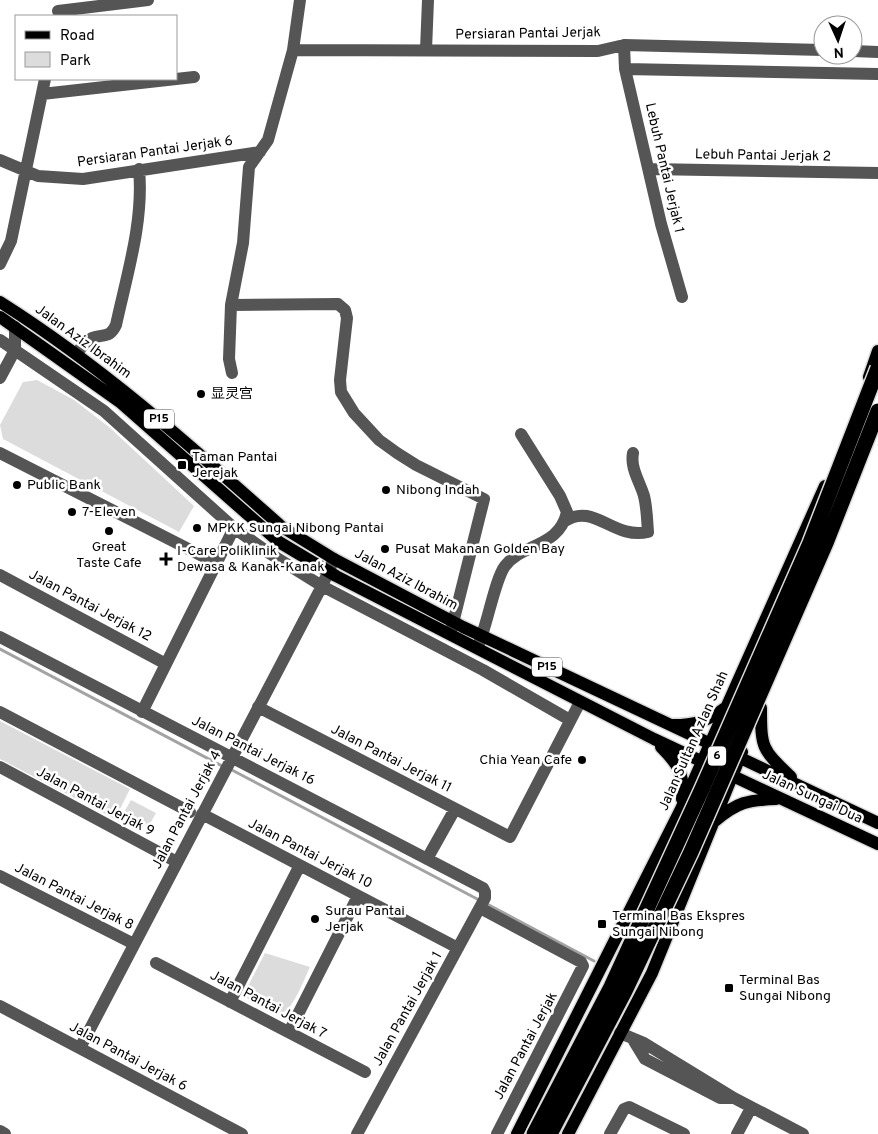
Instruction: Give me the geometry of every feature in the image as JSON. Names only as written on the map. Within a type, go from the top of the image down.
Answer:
[{"type":"highway","name":"Jalan Sultan Azlan Shah","points":[[534,1134],[611,987],[702,789],[810,543],[878,368]]},
{"type":"highway","name":"6","points":[[550,1134],[625,990],[690,852],[826,543],[878,411]]},
{"type":"main road","name":"Jalan Aziz Ibrahim","points":[[0,302],[77,353],[158,417],[282,527],[452,628]]},
{"type":"main road","name":"Jalan Aziz Ibrahim","points":[[0,317],[120,402],[279,542],[328,571],[480,642],[709,744]]},
{"type":"main road","name":"Jalan Sultan Azlan Shah","points":[[517,1134],[682,809],[709,744],[728,706],[843,446],[878,351]]},
{"type":"main road","name":"6","points":[[568,1134],[652,973],[761,708],[829,554],[878,424]]},
{"type":"main road","name":"Jalan Aziz Ibrahim","points":[[480,642],[580,702],[702,762]]},
{"type":"main road","points":[[668,726],[698,724],[708,720],[728,706]]},
{"type":"main road","points":[[761,708],[761,736],[766,752],[799,785]]},
{"type":"main road","points":[[654,739],[680,767],[684,786],[682,809]]},
{"type":"main road","name":"P15","points":[[709,744],[740,758]]},
{"type":"main road","name":"Jalan Sungai Dua","points":[[740,758],[878,823]]},
{"type":"main road","name":"P15","points":[[702,762],[733,777]]},
{"type":"main road","name":"Jalan Sungai Dua","points":[[733,777],[878,844]]},
{"type":"main road","points":[[714,822],[739,803],[749,800],[781,799]]},
{"type":"main road","points":[[633,904],[649,898],[664,903],[668,908],[672,927]]},
{"type":"street","points":[[59,9],[148,0]]},
{"type":"street","points":[[232,373],[229,350],[231,305],[245,233],[249,167],[268,140],[293,50],[300,0]]},
{"type":"street","points":[[426,50],[428,0]]},
{"type":"street","name":"Persiaran Pantai Jerjak","points":[[293,50],[598,51],[624,45],[813,50]]},
{"type":"street","name":"Lebuh Pantai Jerjak 1","points":[[624,45],[625,69],[648,169],[682,297]]},
{"type":"street","points":[[863,51],[878,52]]},
{"type":"street","points":[[625,69],[878,74]]},
{"type":"street","points":[[178,79],[194,77]]},
{"type":"street","points":[[0,264],[11,240],[45,80]]},
{"type":"street","points":[[42,94],[167,80]]},
{"type":"street","name":"Persiaran Pantai Jerjak 6","points":[[0,160],[25,172],[60,179],[83,178],[260,152]]},
{"type":"street","points":[[77,353],[85,342],[94,337],[107,336],[116,325],[142,195],[139,169]]},
{"type":"street","name":"Lebuh Pantai Jerjak 2","points":[[648,169],[878,173]]},
{"type":"street","points":[[0,250],[13,228]]},
{"type":"street","points":[[231,305],[338,304],[345,310],[347,318],[340,380],[341,392],[351,409],[379,440],[397,453],[416,465],[484,499],[452,628]]},
{"type":"street","points":[[0,378],[15,350],[15,327]]},
{"type":"street","points":[[0,340],[104,411],[234,528],[269,554],[322,586],[483,670],[570,720],[580,702]]},
{"type":"street","points":[[15,350],[36,341]]},
{"type":"street","points":[[521,434],[565,504],[567,512],[565,521]]},
{"type":"street","points":[[0,453],[216,563]]},
{"type":"street","points":[[480,642],[504,567],[516,556],[550,537],[565,521],[574,515],[586,514],[617,530],[636,535],[648,532],[643,494],[631,461],[633,453]]},
{"type":"street","points":[[142,712],[234,528]]},
{"type":"street","name":"Jalan Pantai Jerjak 4","points":[[80,1048],[177,862],[196,813],[230,762],[322,586],[334,559]]},
{"type":"street","name":"Jalan Pantai Jerjak 12","points":[[0,575],[166,664]]},
{"type":"street","name":"Jalan Pantai Jerjak 16","points":[[0,637],[142,712],[230,762],[482,888],[482,903],[581,962],[583,966],[582,972]]},
{"type":"street","name":"Jalan Pantai Jerjak 11","points":[[258,707],[510,837],[570,720]]},
{"type":"street","name":"Jalan Pantai Jerjak 10","points":[[0,712],[458,948]]},
{"type":"street","name":"Jalan Pantai Jerjak 9","points":[[0,767],[177,862]]},
{"type":"street","points":[[427,859],[455,809]]},
{"type":"street","points":[[230,1002],[299,867]]},
{"type":"street","name":"Jalan Pantai Jerjak 8","points":[[0,876],[134,944]]},
{"type":"street","points":[[288,1032],[358,896]]},
{"type":"street","name":"Jalan Pantai Jerjak 1","points":[[356,1134],[482,903]]},
{"type":"street","name":"Jalan Pantai Jerjak 7","points":[[156,963],[365,1072]]},
{"type":"street","name":"Jalan Pantai Jerjak","points":[[497,1134],[582,972]]},
{"type":"street","name":"Jalan Pantai Jerjak 6","points":[[0,1006],[242,1134]]},
{"type":"street","points":[[620,1033],[634,1041],[644,1043],[751,1108],[803,1134]]},
{"type":"street","points":[[610,1134],[624,1109],[629,1107],[684,1134]]},
{"type":"street","points":[[738,1134],[751,1108]]},
{"type":"street","points":[[0,1131],[5,1134]]},
{"type":"green space","points":[[37,380],[74,400],[109,427],[194,506],[179,532],[3,439],[0,425],[23,382]]},
{"type":"green space","points":[[0,721],[130,789],[115,819],[0,759]]},
{"type":"green space","points":[[131,800],[156,813],[148,827],[123,814]]},
{"type":"green space","points":[[265,953],[310,967],[294,1000],[286,1011],[282,1013],[267,1011],[248,999],[247,996],[246,990]]},
{"type":"waterway","points":[[0,649],[224,767]]},
{"type":"waterway","points":[[230,769],[481,901]]},
{"type":"waterway","points":[[487,904],[594,961]]},
{"type":"place","name":"显灵宫","points":[[201,394]]},
{"type":"place","name":"Taman Pantai Jerejak","points":[[182,465]]},
{"type":"place","name":"Public Bank","points":[[17,485]]},
{"type":"place","name":"Nibong Indah","points":[[386,490]]},
{"type":"place","name":"7-Eleven","points":[[72,512]]},
{"type":"place","name":"MPKK Sungai Nibong Pantai","points":[[197,528]]},
{"type":"place","name":"Great Taste Cafe","points":[[109,531]]},
{"type":"place","name":"Pusat Makanan Golden Bay","points":[[385,549]]},
{"type":"place","name":"I-Care Poliklinik Dewasa & Kanak-Kanak","points":[[166,559]]},
{"type":"place","name":"Chia Yean Cafe","points":[[582,760]]},
{"type":"place","name":"Surau Pantai Jerjak","points":[[315,919]]},
{"type":"place","name":"Terminal Bas Ekspres Sungai Nibong","points":[[602,924]]},
{"type":"place","name":"Terminal Bas Sungai Nibong","points":[[729,988]]}]
